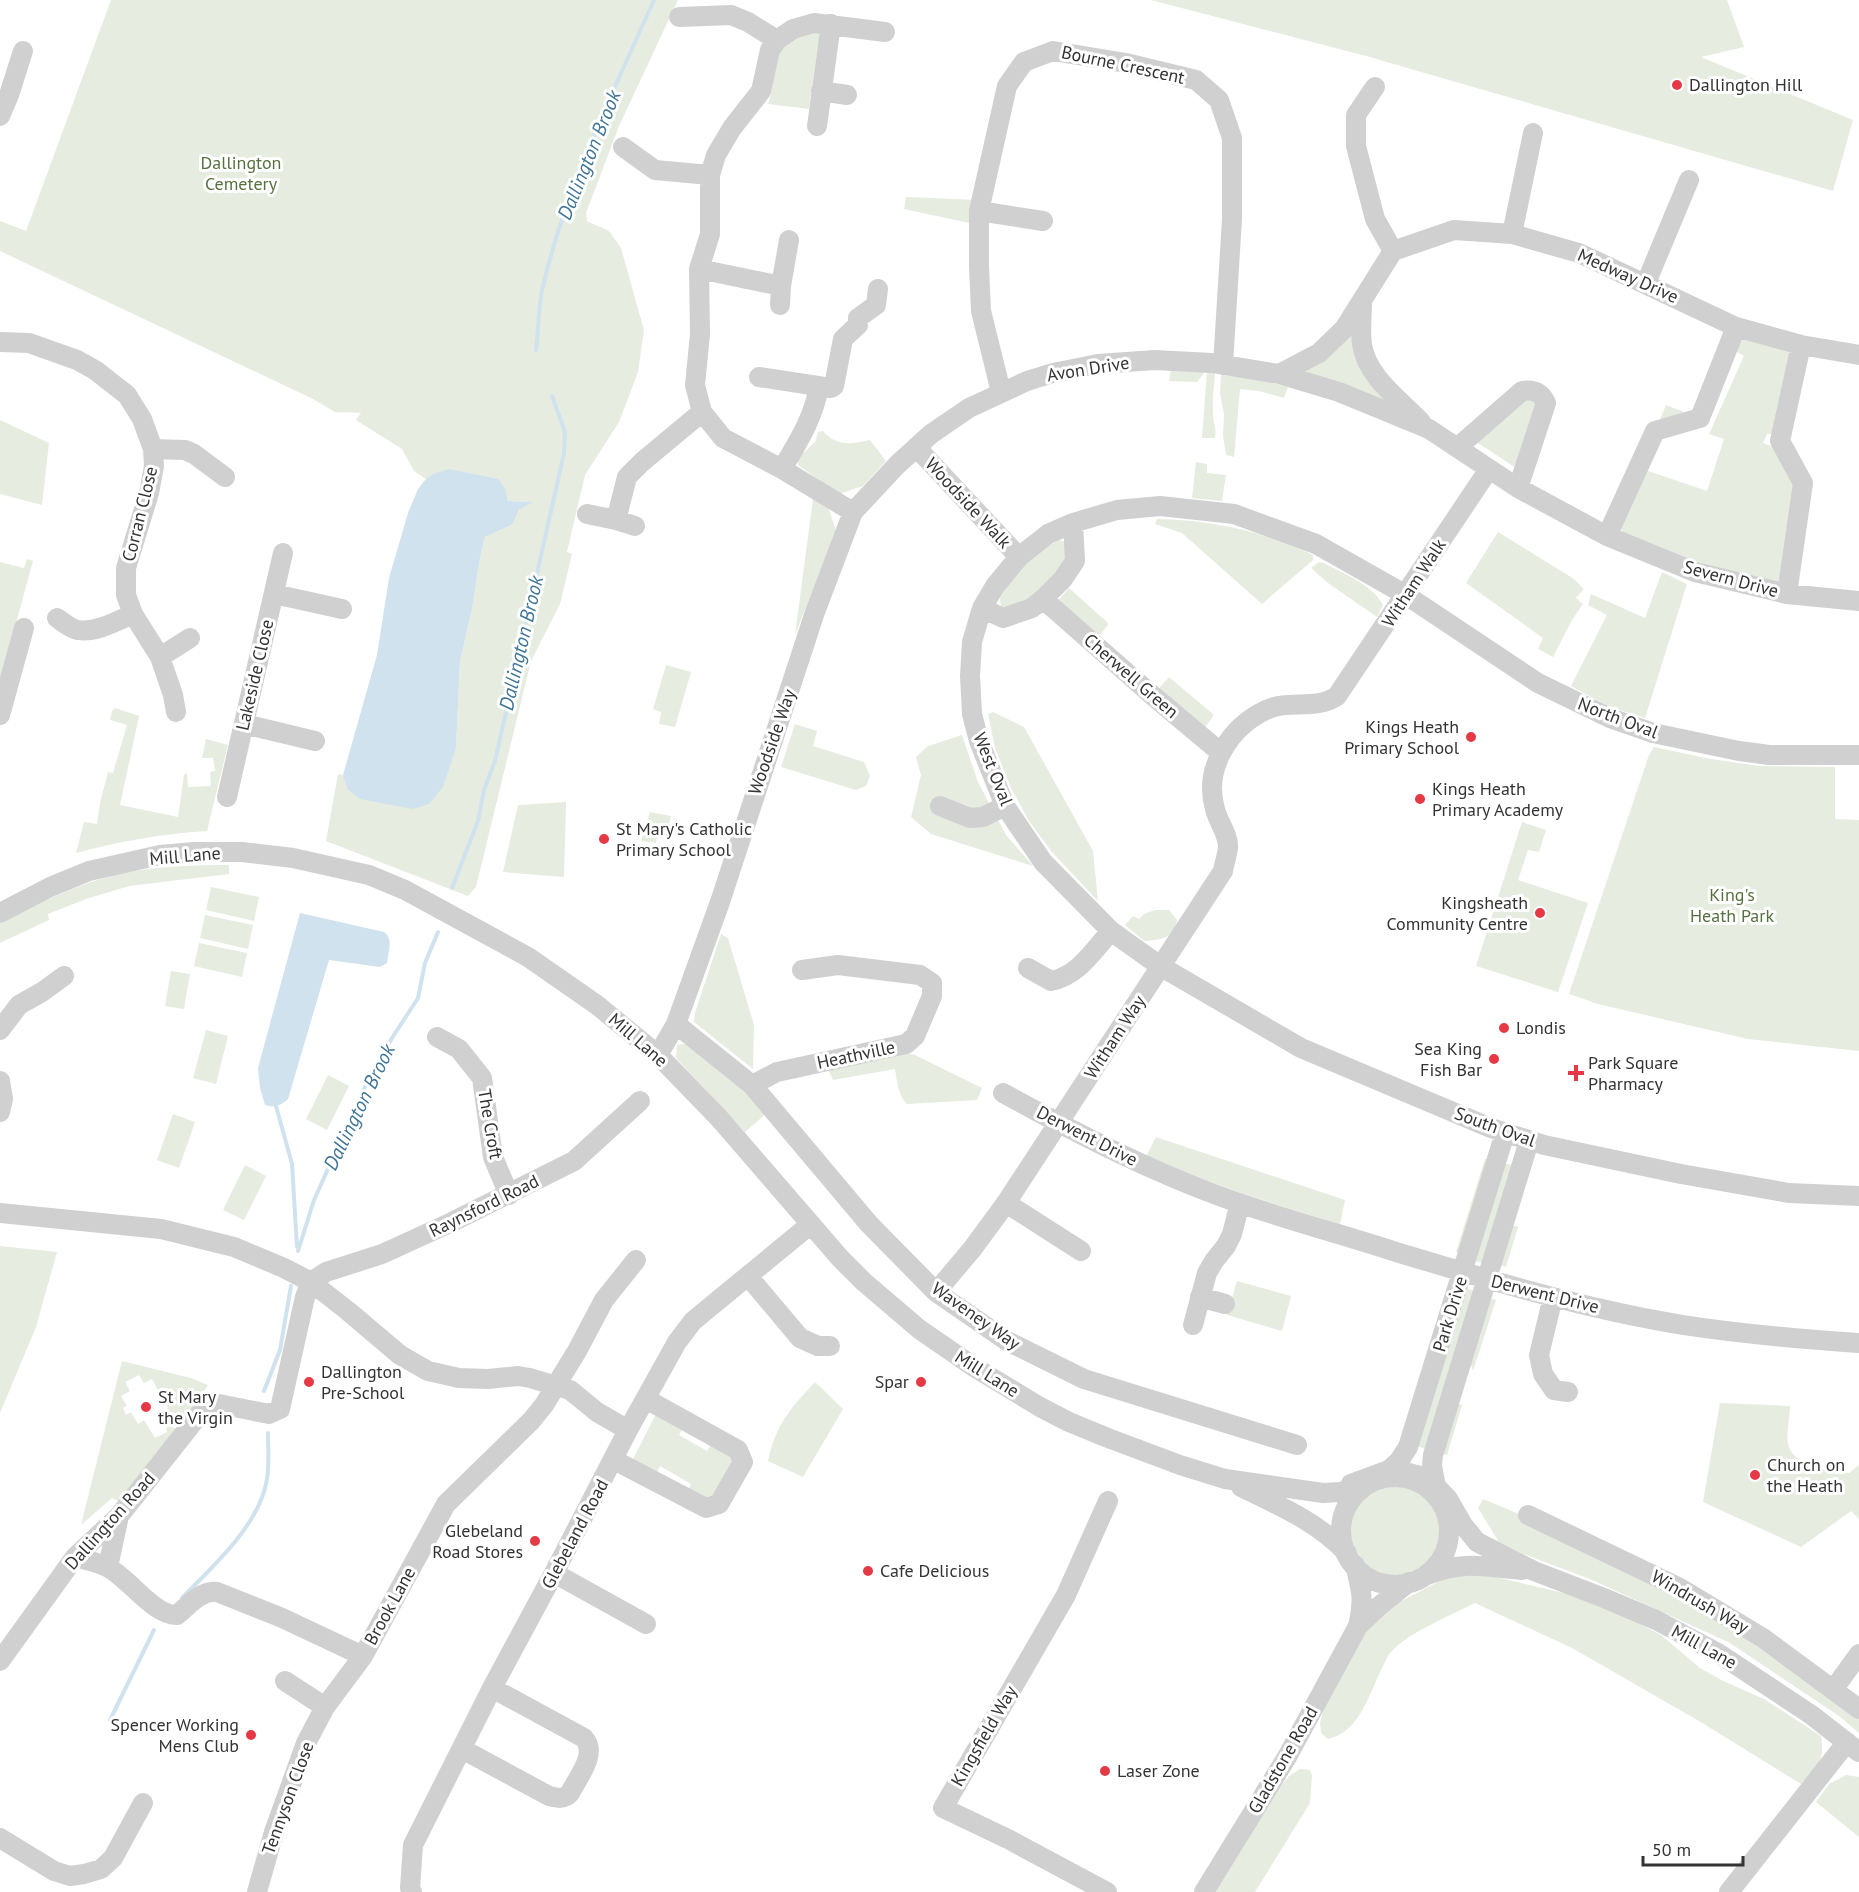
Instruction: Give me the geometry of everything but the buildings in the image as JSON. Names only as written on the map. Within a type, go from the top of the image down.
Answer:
[{"type":"street","points":[[679,17],[731,15],[748,22],[777,40]]},
{"type":"street","points":[[853,512],[723,438],[702,412],[695,385],[700,334],[699,269],[710,234],[710,175],[716,155],[732,128],[761,91],[770,50],[777,40],[793,29],[814,22],[885,32]]},
{"type":"street","points":[[817,126],[831,24]]},
{"type":"street","points":[[0,116],[5,94],[23,51]]},
{"type":"street","name":"Bourne Crescent","points":[[1001,392],[981,311],[980,211],[1007,86],[1024,62],[1053,51],[1126,63],[1196,81],[1219,100],[1233,138],[1232,219],[1223,364]]},
{"type":"street","points":[[1279,374],[1319,353],[1344,329],[1393,250],[1375,219],[1356,146],[1356,115],[1375,87]]},
{"type":"street","points":[[821,91],[847,95]]},
{"type":"street","points":[[1512,234],[1533,133]]},
{"type":"street","points":[[623,147],[655,170],[710,175]]},
{"type":"street","points":[[1646,283],[1689,180]]},
{"type":"street","points":[[980,211],[1044,221]]},
{"type":"street","name":"Medway Drive","points":[[1393,250],[1454,230],[1512,234],[1579,253],[1736,327],[1801,345],[1859,356]]},
{"type":"street","points":[[699,269],[780,296],[789,240]]},
{"type":"street","points":[[759,377],[825,387],[834,386],[843,339],[858,325],[858,318],[876,305],[878,289]]},
{"type":"street","name":"Avon Drive","points":[[1362,302],[1362,345],[1369,364],[1380,380],[1429,429]]},
{"type":"street","points":[[1607,536],[1655,431],[1700,418],[1736,327]]},
{"type":"street","name":"Corran Close","points":[[0,342],[29,343],[59,352],[95,370],[127,395],[142,419],[153,449],[154,466],[149,493],[126,568],[126,595],[133,614],[160,657],[173,694],[176,712]]},
{"type":"street","points":[[1787,594],[1803,483],[1780,441],[1801,345]]},
{"type":"street","name":"Avon Drive","points":[[916,448],[931,434],[969,408],[1001,392],[1053,372],[1098,364],[1155,360],[1223,364],[1279,374],[1339,392],[1429,429],[1518,488],[1607,536]]},
{"type":"street","points":[[782,470],[806,429],[825,387]]},
{"type":"street","points":[[1458,447],[1522,391],[1531,389],[1542,394],[1546,403],[1518,488]]},
{"type":"street","points":[[616,520],[627,477],[702,412]]},
{"type":"street","name":"Woodside Way","points":[[658,1055],[676,1023],[720,902],[815,612],[853,512],[916,448]]},
{"type":"street","name":"Woodside Walk","points":[[916,448],[1019,557]]},
{"type":"street","name":"Corran Close","points":[[153,449],[185,450],[195,454],[225,477]]},
{"type":"street","name":"Witham Walk","points":[[1220,752],[1247,721],[1268,709],[1284,705],[1322,703],[1337,696],[1489,469]]},
{"type":"street","name":"West Oval","points":[[1160,966],[1111,931],[1043,862],[1005,806],[979,741],[972,714],[970,676],[972,642],[982,608],[995,586],[1019,557],[1048,534],[1073,523],[1117,510],[1160,506],[1234,514],[1316,544],[1406,595]]},
{"type":"street","points":[[587,514],[635,526]]},
{"type":"street","points":[[982,608],[1003,618],[1032,608],[1043,599],[1063,579],[1075,561],[1073,523]]},
{"type":"street","name":"Severn Drive","points":[[1607,536],[1695,572],[1787,594],[1859,601]]},
{"type":"street","name":"Lakeside Close","points":[[227,797],[283,554]]},
{"type":"street","points":[[274,594],[342,609]]},
{"type":"street","name":"North Oval","points":[[1406,595],[1538,683],[1585,707],[1643,730],[1739,751],[1769,755],[1859,755]]},
{"type":"street","name":"Cherwell Green","points":[[1043,599],[1220,752]]},
{"type":"street","points":[[57,618],[77,630],[95,629],[133,614]]},
{"type":"street","points":[[0,716],[24,628]]},
{"type":"street","points":[[160,657],[190,638]]},
{"type":"street","points":[[244,724],[315,741]]},
{"type":"street","name":"Witham Way","points":[[936,1292],[973,1248],[1006,1203],[1223,871],[1228,847],[1212,794],[1220,752]]},
{"type":"street","points":[[939,806],[970,818],[983,817],[1005,806]]},
{"type":"street","name":"Mill Lane","points":[[0,913],[50,887],[89,871],[160,855],[195,852],[242,852],[293,858],[369,875],[405,890],[528,957],[597,1005],[658,1055],[718,1118],[840,1258],[919,1329],[974,1367],[1069,1422],[1180,1465],[1225,1479],[1302,1517],[1333,1539],[1351,1559]]},
{"type":"street","points":[[1028,968],[1051,981],[1063,979],[1074,972],[1111,931]]},
{"type":"street","name":"Heathville","points":[[752,1085],[777,1072],[906,1044],[915,1036],[932,996],[932,982],[920,975],[837,965],[802,970]]},
{"type":"street","name":"South Oval","points":[[1160,966],[1301,1048],[1505,1133],[1544,1145],[1681,1174],[1778,1191],[1859,1196]]},
{"type":"street","points":[[0,1030],[19,1005],[64,976]]},
{"type":"street","name":"Waveney Way","points":[[676,1023],[752,1085],[869,1224],[936,1292],[1007,1341],[1084,1379],[1296,1445]]},
{"type":"street","name":"The Croft","points":[[437,1037],[459,1049],[482,1078],[494,1157],[509,1194]]},
{"type":"street","points":[[0,1081],[3,1099],[0,1112]]},
{"type":"street","name":"Derwent Drive","points":[[1003,1093],[1150,1167],[1240,1203],[1486,1279],[1553,1297],[1682,1325],[1795,1339],[1859,1343]]},
{"type":"street","name":"Raynsford Road","points":[[311,1282],[326,1272],[382,1254],[574,1161],[640,1101]]},
{"type":"street","name":"Park Drive","points":[[1376,1479],[1399,1461],[1408,1447],[1505,1133]]},
{"type":"street","name":"Park Drive","points":[[1437,1492],[1432,1466],[1433,1455],[1529,1140]]},
{"type":"street","points":[[1006,1203],[1081,1251]]},
{"type":"street","points":[[1193,1325],[1207,1273],[1232,1234],[1240,1203]]},
{"type":"street","points":[[0,1214],[161,1228],[234,1247],[311,1282],[400,1355],[428,1371],[475,1379],[518,1376],[570,1390],[597,1412],[628,1430]]},
{"type":"street","name":"Glebeland Road","points":[[412,1892],[413,1845],[492,1688],[677,1342],[693,1321],[811,1224]]},
{"type":"street","name":"Brook Lane","points":[[75,1557],[108,1567],[170,1615],[177,1615],[203,1593],[213,1591],[280,1617],[363,1656],[446,1504],[531,1421],[544,1405],[581,1344],[604,1300],[636,1260]]},
{"type":"street","points":[[748,1276],[800,1338],[822,1350]]},
{"type":"street","name":"Dallington Road","points":[[0,1661],[75,1557],[119,1516],[206,1406],[219,1404],[269,1414],[280,1409],[305,1297],[311,1282]]},
{"type":"street","points":[[1200,1297],[1225,1304]]},
{"type":"street","points":[[1553,1297],[1539,1355],[1543,1374],[1554,1390],[1568,1392]]},
{"type":"street","points":[[614,1460],[706,1508],[719,1504],[743,1462],[738,1450],[646,1399]]},
{"type":"street","name":"Mill Lane","points":[[1180,1465],[1282,1481],[1309,1489],[1338,1487],[1376,1479]]},
{"type":"street","name":"Mill Lane","points":[[1225,1479],[1323,1493],[1340,1492],[1401,1471],[1428,1478],[1437,1492],[1448,1499],[1463,1526],[1477,1542],[1534,1571],[1656,1620],[1718,1653],[1768,1685],[1853,1747]]},
{"type":"street","points":[[1376,1479],[1354,1496],[1346,1509],[1342,1531],[1351,1559],[1363,1574],[1385,1583],[1398,1584],[1416,1580],[1434,1568],[1443,1556],[1448,1542],[1449,1528],[1437,1492]]},
{"type":"street","name":"Kingsfield Way","points":[[1107,1892],[944,1808],[1066,1595],[1108,1501]]},
{"type":"street","name":"Windrush Way","points":[[1528,1515],[1680,1588],[1763,1638],[1859,1709]]},
{"type":"street","points":[[108,1567],[119,1516]]},
{"type":"street","name":"Gladstone Road","points":[[1204,1892],[1287,1758],[1358,1626],[1363,1606],[1362,1595],[1351,1559]]},
{"type":"street","name":"Mill Lane","points":[[1416,1580],[1443,1569],[1467,1565],[1534,1571]]},
{"type":"street","points":[[554,1574],[646,1624]]},
{"type":"street","name":"Gladstone Road","points":[[1358,1626],[1378,1606],[1416,1580]]},
{"type":"street","points":[[1833,1690],[1859,1654]]},
{"type":"street","name":"Tennyson Close","points":[[257,1892],[274,1832],[306,1743],[325,1707],[363,1656]]},
{"type":"street","points":[[285,1681],[325,1707]]},
{"type":"street","points":[[462,1749],[549,1796],[561,1798],[570,1793],[589,1758],[590,1747],[584,1738],[492,1688]]},
{"type":"street","points":[[1729,1892],[1853,1747]]},
{"type":"street","points":[[0,1838],[54,1871],[70,1876],[84,1874],[101,1869],[113,1858],[143,1803]]},
{"type":"green space","name":"Dallington Cemetery","points":[[111,0],[678,0],[619,126],[586,213],[587,221],[609,231],[621,248],[644,330],[638,372],[619,422],[585,475],[567,552],[572,554],[560,604],[531,661],[476,887],[468,896],[326,841],[338,774],[343,775],[349,790],[456,748],[460,662],[485,537],[513,524],[519,510],[532,502],[508,501],[505,488],[433,474],[426,479],[414,471],[402,449],[356,420],[361,413],[335,412],[311,398],[0,251],[0,221],[26,231]]},
{"type":"green space","points":[[1151,0],[1727,0],[1744,47],[1701,57],[1853,120],[1833,191],[1366,56]]},
{"type":"green space","points":[[819,29],[824,39],[818,46],[809,109],[768,104],[775,62],[781,47],[794,37]]},
{"type":"green space","points":[[906,197],[977,200],[974,224],[904,209]]},
{"type":"green space","points":[[1353,329],[1402,408],[1301,375],[1303,367]]},
{"type":"green space","points":[[1743,335],[1789,349],[1793,356],[1775,434],[1767,434],[1763,443],[1771,446],[1800,485],[1784,578],[1776,583],[1705,566],[1622,533],[1620,524],[1642,469],[1707,491],[1724,439],[1709,434],[1744,356],[1732,349]]},
{"type":"green space","points":[[1171,369],[1205,372],[1197,382],[1169,381]]},
{"type":"green space","points":[[1207,372],[1215,373],[1213,418],[1215,438],[1202,438]]},
{"type":"green space","points":[[1221,375],[1252,378],[1288,387],[1284,398],[1259,391],[1240,389],[1234,457],[1226,455],[1223,436],[1224,414],[1220,393]]},
{"type":"green space","points":[[1526,395],[1539,401],[1519,470],[1475,441]]},
{"type":"green space","points":[[1666,405],[1689,414],[1658,424]]},
{"type":"green space","points":[[0,420],[49,443],[42,505],[0,494]]},
{"type":"green space","points":[[823,431],[839,442],[870,440],[886,461],[863,486],[839,494],[798,465],[798,458],[815,442],[818,432]]},
{"type":"green space","points":[[1196,462],[1207,464],[1207,473],[1226,475],[1222,501],[1192,498]]},
{"type":"green space","points":[[813,499],[829,509],[836,531],[795,635]]},
{"type":"green space","points":[[1157,519],[1197,522],[1257,533],[1313,555],[1313,560],[1262,604],[1182,533],[1155,524]]},
{"type":"green space","points":[[1498,532],[1574,579],[1584,589],[1576,598],[1583,604],[1553,657],[1538,649],[1543,638],[1466,583]]},
{"type":"green space","points":[[1059,540],[1065,542],[1070,554],[1036,599],[1009,611],[1001,606],[999,595],[1028,558]]},
{"type":"green space","points":[[27,559],[33,561],[0,682],[0,562],[24,568]]},
{"type":"green space","points":[[1319,562],[1349,576],[1372,591],[1383,605],[1377,617],[1328,583],[1311,568]]},
{"type":"green space","points":[[1662,572],[1687,584],[1645,718],[1610,707],[1571,686],[1607,615],[1588,605],[1591,594],[1645,618]]},
{"type":"green space","points":[[1069,588],[1107,622],[1108,625],[1094,642],[1055,604]]},
{"type":"green space","points":[[666,665],[691,672],[675,727],[659,724],[661,712],[653,709]]},
{"type":"green space","points":[[1169,677],[1214,715],[1202,732],[1155,693]]},
{"type":"green space","points":[[115,708],[139,716],[120,805],[178,817],[184,775],[187,773],[188,787],[211,786],[210,772],[215,771],[213,758],[202,758],[206,739],[228,745],[207,831],[141,839],[76,853],[84,822],[97,824],[108,772],[113,773],[127,725],[110,720]]},
{"type":"green space","points":[[993,712],[1024,727],[1093,851],[1098,901],[1052,852],[1029,821],[1011,788],[995,748],[988,714]]},
{"type":"green space","points":[[795,724],[817,731],[813,746],[864,762],[870,776],[866,786],[856,790],[781,767]]},
{"type":"green space","points":[[962,735],[978,782],[1006,835],[1033,866],[931,834],[911,817],[921,775],[916,757],[928,746]]},
{"type":"green space","name":"King's Heath Park","points":[[1654,747],[1759,766],[1835,767],[1835,819],[1859,820],[1859,1051],[1748,1039],[1598,1004],[1569,994],[1649,755]]},
{"type":"green space","points":[[566,802],[564,877],[503,872],[518,805]]},
{"type":"green space","points":[[650,812],[671,816],[668,830],[658,832],[656,843],[641,841]]},
{"type":"green space","points":[[1522,822],[1546,830],[1539,852],[1528,850],[1518,880],[1588,903],[1558,992],[1476,966]]},
{"type":"green space","points":[[229,865],[229,874],[129,886],[86,899],[48,914],[49,920],[0,943],[0,923],[91,882],[149,869]]},
{"type":"green space","points":[[211,887],[259,897],[254,921],[206,910]]},
{"type":"green space","points":[[1155,910],[1169,910],[1177,920],[1173,931],[1166,937],[1144,941],[1125,925],[1133,916],[1139,919],[1144,914]]},
{"type":"green space","points":[[205,915],[253,925],[248,949],[200,938]]},
{"type":"green space","points":[[721,934],[728,938],[754,1025],[753,1069],[694,1022]]},
{"type":"green space","points":[[199,943],[247,953],[242,977],[194,966]]},
{"type":"green space","points":[[171,971],[190,974],[184,1009],[165,1006]]},
{"type":"green space","points":[[206,1030],[228,1036],[216,1084],[193,1078]]},
{"type":"green space","points":[[691,1043],[734,1077],[767,1113],[745,1132],[676,1058],[677,1045]]},
{"type":"green space","points":[[903,1052],[915,1055],[982,1088],[977,1100],[907,1104],[900,1092],[895,1069],[833,1080],[827,1067]]},
{"type":"green space","points":[[328,1075],[349,1086],[327,1130],[306,1119]]},
{"type":"green space","points":[[173,1114],[195,1122],[179,1168],[157,1160]]},
{"type":"green space","points":[[1156,1137],[1345,1200],[1340,1224],[1242,1193],[1146,1157]]},
{"type":"green space","points":[[1485,1159],[1491,1161],[1463,1254],[1456,1252]]},
{"type":"green space","points":[[1504,1163],[1515,1166],[1486,1264],[1475,1261]]},
{"type":"green space","points":[[245,1165],[266,1176],[244,1220],[223,1210]]},
{"type":"green space","points":[[1512,1225],[1518,1227],[1506,1267],[1500,1265]]},
{"type":"green space","points":[[0,1246],[57,1252],[36,1327],[0,1413]]},
{"type":"green space","points":[[1237,1281],[1291,1296],[1282,1331],[1227,1315]]},
{"type":"green space","points":[[1466,1288],[1477,1292],[1428,1450],[1417,1446]]},
{"type":"green space","points":[[1490,1298],[1496,1300],[1473,1371],[1470,1361]]},
{"type":"green space","points":[[122,1361],[191,1378],[208,1385],[180,1426],[173,1424],[165,1410],[168,1408],[152,1379],[144,1383],[139,1375],[125,1382],[130,1391],[121,1396],[127,1406],[123,1408],[126,1415],[131,1412],[138,1424],[144,1420],[155,1438],[167,1432],[166,1428],[170,1426],[178,1430],[157,1460],[118,1501],[112,1498],[81,1525]]},
{"type":"green space","points":[[815,1382],[843,1409],[803,1477],[768,1461],[775,1437],[785,1418]]},
{"type":"green space","points":[[1720,1403],[1790,1406],[1788,1444],[1797,1458],[1813,1466],[1849,1473],[1859,1465],[1859,1519],[1851,1511],[1801,1547],[1703,1502]]},
{"type":"green space","points":[[1459,1404],[1462,1405],[1447,1455],[1441,1453],[1455,1409]]},
{"type":"green space","points":[[656,1414],[684,1427],[679,1435],[707,1451],[712,1443],[735,1455],[737,1463],[716,1498],[703,1501],[688,1492],[691,1484],[660,1466],[655,1476],[631,1463]]},
{"type":"green space","points":[[1396,1485],[1413,1489],[1428,1499],[1438,1514],[1442,1531],[1438,1548],[1428,1563],[1413,1573],[1396,1577],[1379,1573],[1364,1563],[1354,1548],[1350,1531],[1354,1514],[1364,1499],[1379,1489]]},
{"type":"green space","points":[[1483,1499],[1524,1516],[1676,1589],[1859,1712],[1859,1733],[1839,1716],[1730,1643],[1590,1579],[1523,1554],[1499,1542],[1478,1508]]},
{"type":"green space","points":[[1457,1572],[1474,1572],[1572,1595],[1631,1619],[1661,1635],[1700,1668],[1764,1699],[1821,1736],[1822,1752],[1819,1763],[1801,1784],[1699,1721],[1572,1648],[1475,1603],[1419,1631],[1398,1645],[1388,1656],[1357,1719],[1339,1735],[1328,1739],[1321,1733],[1320,1723],[1323,1710],[1367,1626],[1390,1607]]},
{"type":"green space","points":[[1300,1769],[1310,1770],[1312,1776],[1310,1803],[1255,1892],[1216,1892],[1276,1792],[1289,1776]]},
{"type":"green space","points":[[1846,1775],[1859,1777],[1859,1837],[1816,1802],[1829,1784]]},
{"type":"water","points":[[449,469],[498,479],[505,488],[508,501],[533,502],[519,510],[513,524],[485,537],[460,662],[456,748],[443,787],[429,804],[412,809],[360,799],[348,790],[343,775],[377,655],[389,578],[408,513],[418,489],[426,479]]},
{"type":"water","points":[[300,913],[384,932],[390,942],[387,963],[380,967],[329,960],[288,1099],[277,1106],[269,1106],[265,1105],[260,1088],[258,1068]]},
{"type":"waterway","name":"Dallington Brook","points":[[536,350],[542,290],[566,209],[593,138],[654,0]]},
{"type":"waterway","name":"Dallington Brook","points":[[452,888],[478,821],[484,790],[495,761],[564,453],[565,432],[552,396]]},
{"type":"waterway","name":"Dallington Brook","points":[[298,1251],[314,1200],[368,1080],[418,998],[425,963],[438,932]]},
{"type":"waterway","points":[[276,1106],[292,1164],[297,1247]]},
{"type":"waterway","name":"Dallington Brook","points":[[264,1391],[280,1350],[291,1286]]},
{"type":"waterway","name":"Dallington Brook","points":[[182,1598],[232,1546],[253,1516],[266,1484],[268,1433]]},
{"type":"waterway","name":"Dallington Brook","points":[[110,1720],[154,1630]]},
{"type":"place","name":"Dallington Hill","points":[[1677,85]]},
{"type":"place","name":"Kings Heath Primary School","points":[[1471,737]]},
{"type":"place","name":"Kings Heath Primary Academy","points":[[1420,799]]},
{"type":"place","name":"St Mary's Catholic Primary School","points":[[604,839]]},
{"type":"place","name":"Kingsheath Community Centre","points":[[1540,913]]},
{"type":"place","name":"Londis","points":[[1504,1028]]},
{"type":"place","name":"Sea King Fish Bar","points":[[1494,1059]]},
{"type":"place","name":"Park Square Pharmacy","points":[[1576,1073]]},
{"type":"place","name":"Dallington Pre-School","points":[[309,1382]]},
{"type":"place","name":"Spar","points":[[921,1382]]},
{"type":"place","name":"St Mary the Virgin","points":[[146,1407]]},
{"type":"place","name":"Church on the Heath","points":[[1755,1475]]},
{"type":"place","name":"Glebeland Road Stores","points":[[535,1541]]},
{"type":"place","name":"Cafe Delicious","points":[[868,1571]]},
{"type":"place","name":"Spencer Working Mens Club","points":[[251,1735]]},
{"type":"place","name":"Laser Zone","points":[[1105,1771]]}]
